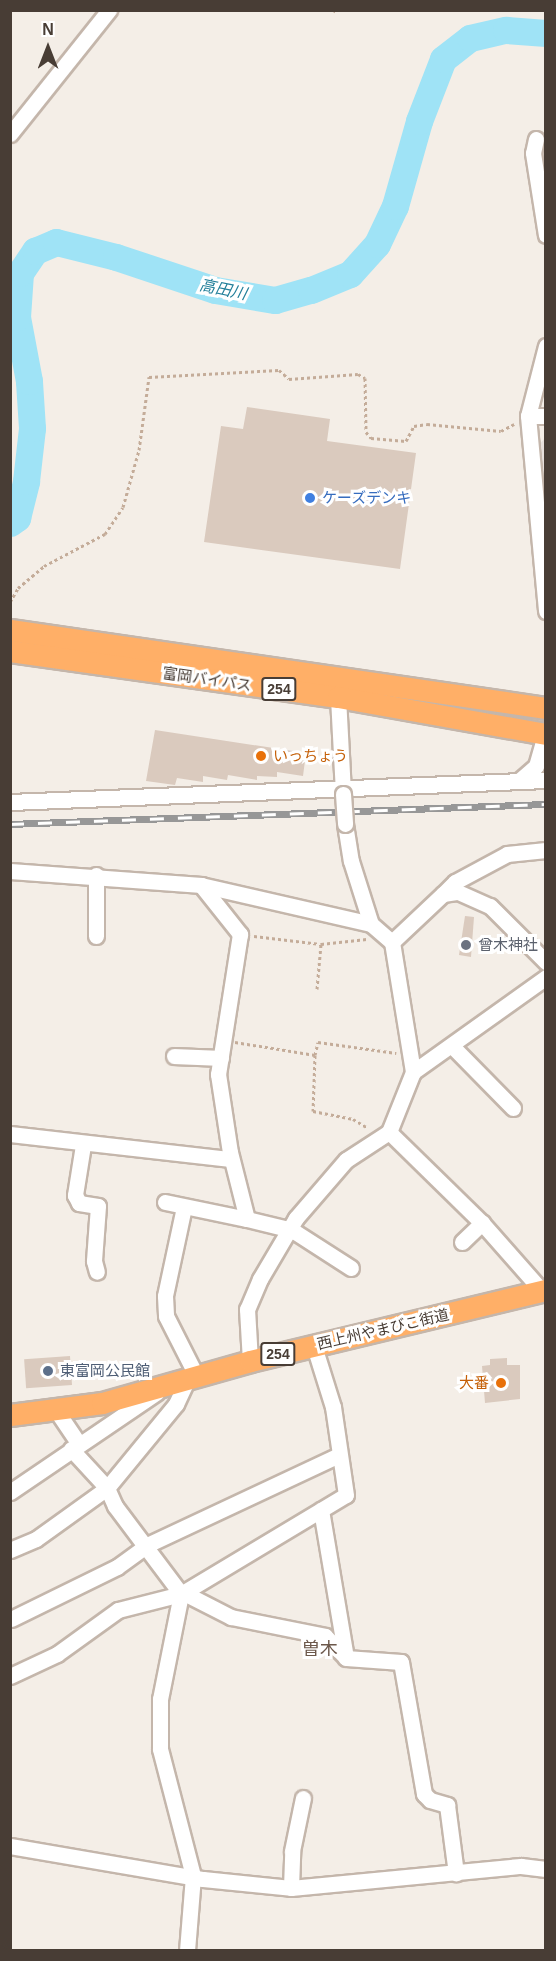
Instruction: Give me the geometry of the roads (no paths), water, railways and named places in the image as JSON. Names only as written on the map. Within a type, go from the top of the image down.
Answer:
[{"type":"highway","name":"富岡バイパス","points":[[10,630],[546,708]]},
{"type":"highway","name":"富岡バイパス","points":[[10,651],[338,697],[545,733]]},
{"type":"highway","name":"西上州やまびこ街道","points":[[10,1415],[102,1403],[250,1361],[544,1291]]},
{"type":"street","points":[[10,134],[109,10]]},
{"type":"street","points":[[536,139],[533,153],[546,235]]},
{"type":"street","points":[[546,346],[528,416],[546,611]]},
{"type":"street","points":[[528,416],[546,416]]},
{"type":"street","points":[[338,697],[345,824],[351,861],[381,933],[412,1072]]},
{"type":"street","points":[[520,780],[536,766],[545,733]]},
{"type":"street","points":[[10,802],[343,792],[546,780]]},
{"type":"street","points":[[10,871],[96,875],[201,885],[381,933],[443,894],[455,882],[507,854],[546,850]]},
{"type":"street","points":[[96,875],[96,936]]},
{"type":"street","points":[[201,885],[240,934],[222,1040],[219,1099],[231,1159],[247,1219]]},
{"type":"street","points":[[443,894],[458,892],[490,906],[545,960]]},
{"type":"street","points":[[250,1361],[247,1310],[260,1279],[292,1230],[297,1218],[346,1160],[383,1136],[412,1072],[452,1046],[489,1014],[546,976]]},
{"type":"street","points":[[452,1046],[513,1108]]},
{"type":"street","points":[[174,1056],[221,1058]]},
{"type":"street","points":[[10,1134],[231,1159]]},
{"type":"street","points":[[383,1136],[482,1223],[544,1291]]},
{"type":"street","points":[[83,1144],[75,1195],[79,1203],[98,1206],[94,1261],[97,1272]]},
{"type":"street","points":[[165,1202],[292,1230],[351,1268]]},
{"type":"street","points":[[10,1550],[36,1539],[107,1488],[176,1404],[184,1381],[166,1316],[165,1296],[184,1207]]},
{"type":"street","points":[[462,1242],[482,1223]]},
{"type":"street","points":[[10,1677],[57,1654],[118,1610],[182,1594],[346,1495],[333,1407],[314,1346]]},
{"type":"street","points":[[10,1492],[75,1447],[184,1381]]},
{"type":"street","points":[[56,1410],[75,1447],[182,1594],[231,1617],[325,1636],[346,1658],[401,1662],[404,1668],[422,1787],[427,1798],[447,1804],[456,1873]]},
{"type":"street","points":[[11,1619],[117,1567],[147,1545],[339,1455]]},
{"type":"street","points":[[321,1510],[346,1658]]},
{"type":"street","points":[[182,1594],[160,1699],[160,1749],[193,1876],[187,1950]]},
{"type":"street","points":[[291,1888],[292,1851],[303,1798]]},
{"type":"street","points":[[10,1846],[193,1876],[291,1888],[521,1866],[546,1869]]},
{"type":"waterway","name":"高田川","points":[[10,523],[17,518],[26,481],[32,428],[29,381],[17,317],[20,273],[35,251],[56,242],[116,257],[215,290],[275,300],[311,290],[350,274],[377,244],[395,206],[419,121],[443,59],[470,38],[506,30],[546,33]]},
{"type":"railway","points":[[10,824],[546,804]]},
{"type":"place","name":"ケーズデンキ","points":[[310,498]]},
{"type":"place","name":"いっちょう","points":[[261,756]]},
{"type":"place","name":"曾木神社","points":[[466,945]]},
{"type":"place","name":"東富岡公民館","points":[[48,1371]]},
{"type":"place","name":"大番","points":[[501,1383]]},
{"type":"district","name":"曽木","points":[[320,1649]]}]
